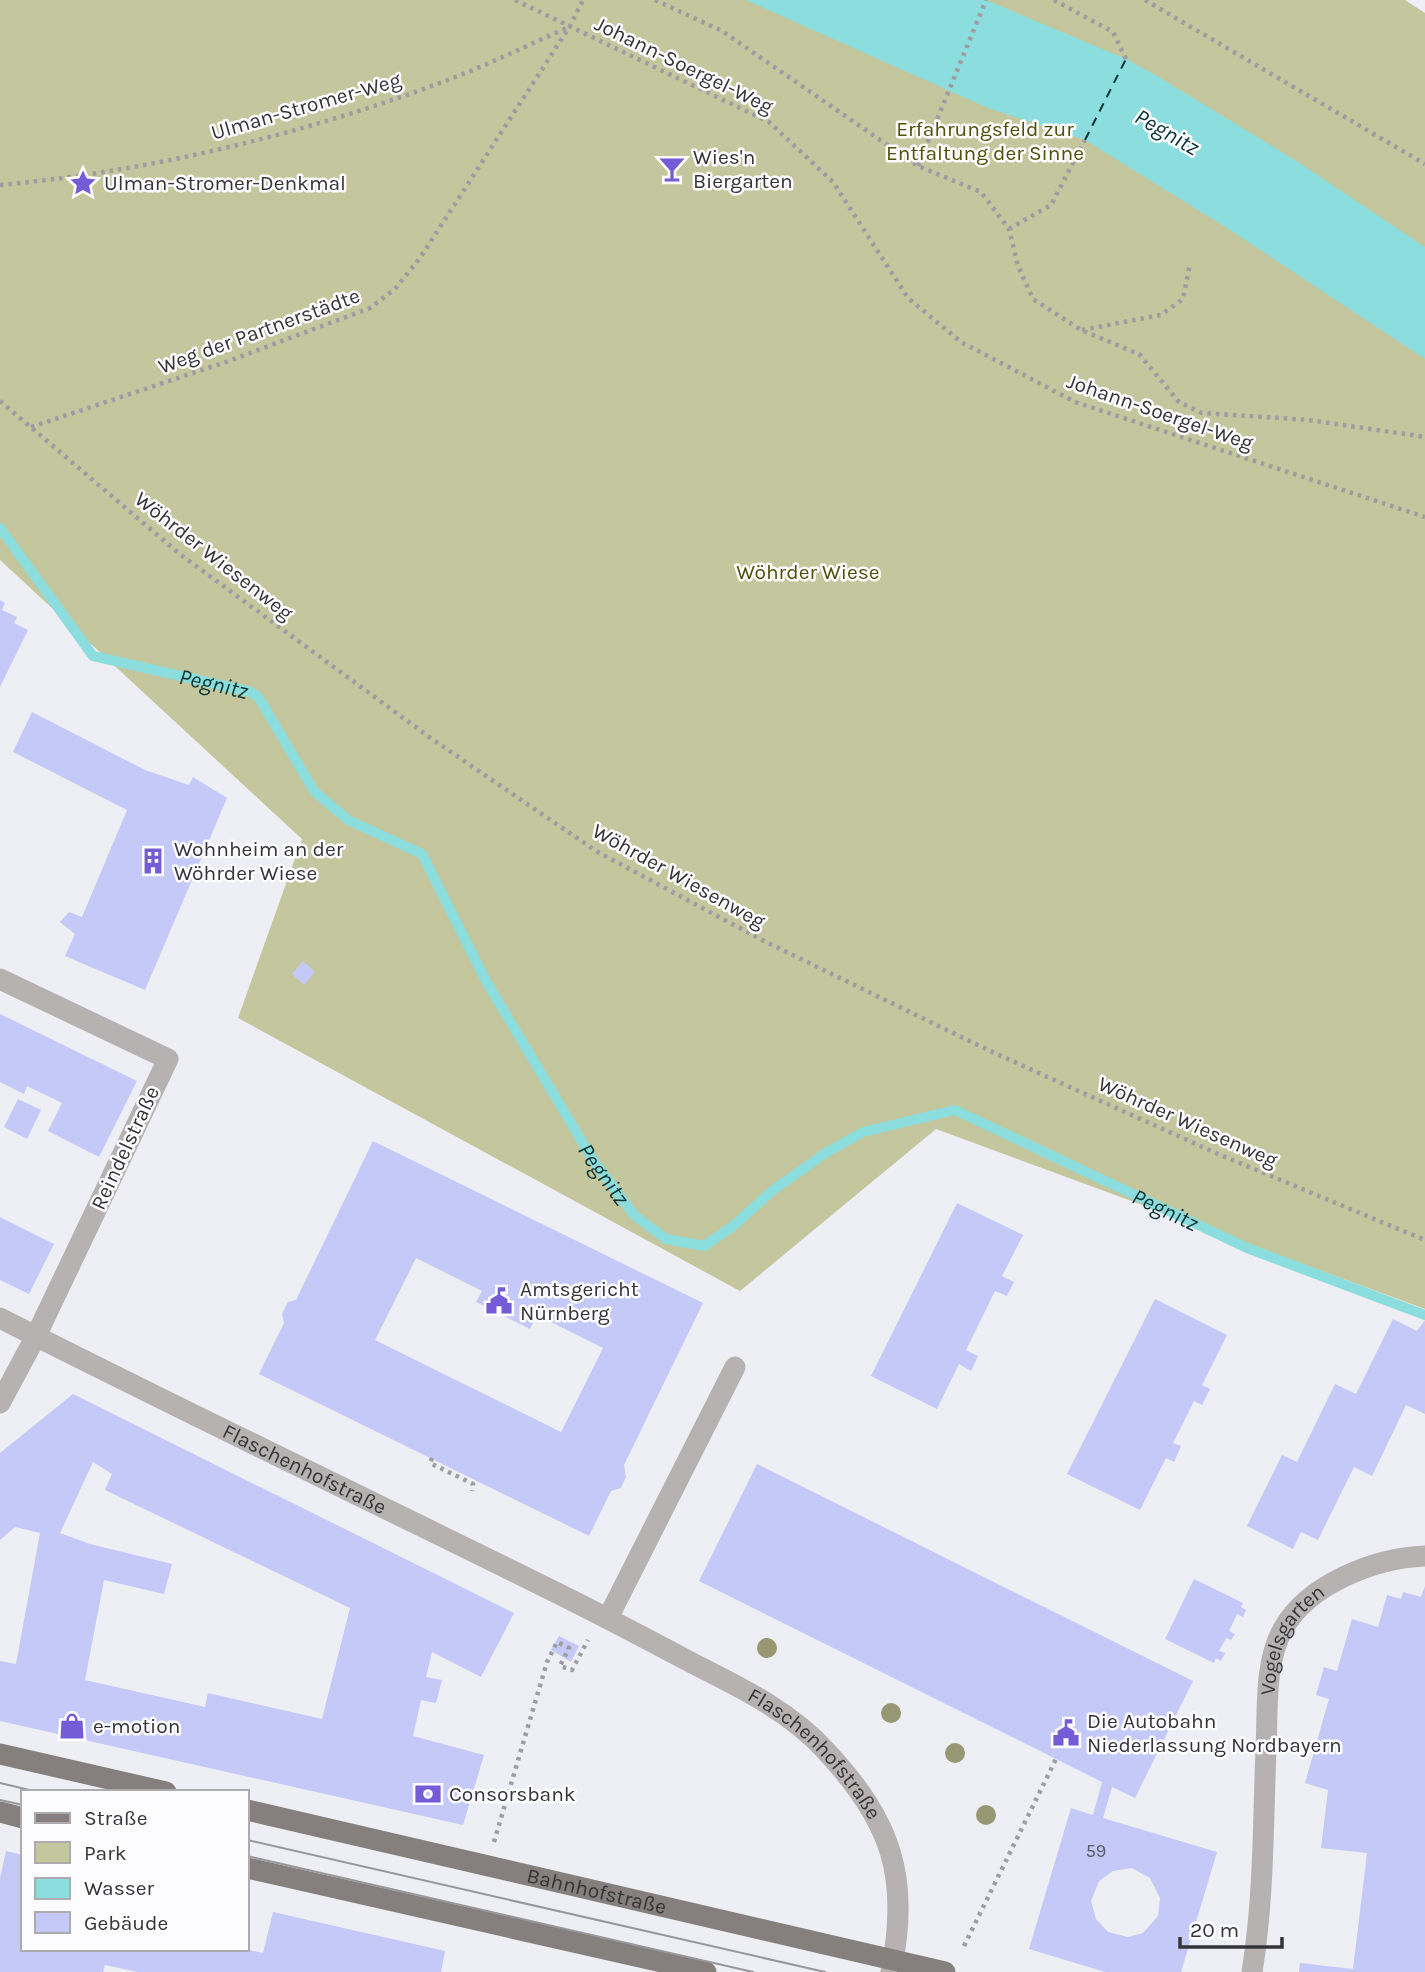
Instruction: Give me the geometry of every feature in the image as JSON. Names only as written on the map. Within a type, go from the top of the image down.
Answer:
[{"type":"main road","points":[[0,1754],[157,1790]]},
{"type":"main road","name":"Bahnhofstraße","points":[[248,1810],[892,1966],[945,1972]]},
{"type":"main road","points":[[0,1812],[21,1817]]},
{"type":"main road","points":[[248,1868],[706,1972]]},
{"type":"street","name":"Reindelstraße","points":[[0,979],[168,1059],[36,1336],[0,1403]]},
{"type":"street","name":"Flaschenhofstraße","points":[[0,1318],[608,1618],[762,1699],[794,1721],[826,1751],[861,1793],[888,1843],[899,1888],[892,1966]]},
{"type":"street","points":[[608,1618],[735,1367]]},
{"type":"street","name":"Vogelsgarten","points":[[1252,1972],[1259,1893],[1268,1696],[1273,1655],[1284,1627],[1314,1595],[1346,1575],[1404,1557],[1425,1556]]},
{"type":"path","name":"Johann-Soergel-Weg","points":[[515,0],[769,122],[832,182],[908,298],[961,342],[1075,402],[1425,517]]},
{"type":"path","name":"Weg der Partnerstädte","points":[[30,427],[226,362],[370,308],[395,289],[420,258],[570,26],[583,0]]},
{"type":"path","points":[[654,0],[723,31],[918,166],[981,192],[1009,229],[1018,267],[1033,299],[1081,330],[1139,354],[1179,401],[1202,413],[1309,420],[1425,437]]},
{"type":"path","points":[[918,166],[986,0]]},
{"type":"path","points":[[1054,0],[1113,32],[1126,59]]},
{"type":"path","points":[[1145,0],[1425,164]]},
{"type":"path","name":"Ulman-Stromer-Weg","points":[[0,185],[52,180],[241,145],[453,78],[570,26]]},
{"type":"path","points":[[1009,229],[1051,205],[1085,140]]},
{"type":"path","points":[[1081,330],[1161,315],[1182,299],[1190,264]]},
{"type":"path","name":"Wöhrder Wiesenweg","points":[[0,401],[181,555],[432,739],[596,851],[764,941],[988,1050],[1218,1154],[1425,1240]]},
{"type":"path","points":[[430,1463],[473,1484],[472,1491]]},
{"type":"path","points":[[486,1866],[547,1662],[557,1643],[569,1648],[560,1666],[572,1670],[587,1642]]},
{"type":"path","points":[[964,1946],[1056,1759]]},
{"type":"green space","name":"Wöhrder Wiese","points":[[0,0],[1405,0],[1425,13],[1425,1309],[936,1129],[740,1291],[238,1018],[302,839],[0,560]]},
{"type":"water","points":[[746,0],[986,0],[1126,59],[1295,160],[1425,247],[1425,359],[1230,230],[1085,140],[988,108]]},
{"type":"building","points":[[0,600],[5,603],[2,610],[17,617],[14,623],[28,630],[0,687]]},
{"type":"building","name":"Wohnheim an der Wöhrder Wiese","points":[[32,712],[145,770],[189,785],[193,777],[227,798],[145,990],[65,956],[75,934],[60,922],[69,912],[82,917],[127,810],[13,752]]},
{"type":"building","points":[[303,961],[315,972],[304,985],[292,974]]},
{"type":"building","points":[[0,1014],[137,1081],[99,1157],[48,1131],[62,1103],[27,1086],[24,1094],[0,1082]]},
{"type":"building","points":[[18,1099],[41,1110],[27,1139],[4,1127]]},
{"type":"building","points":[[373,1141],[703,1303],[624,1465],[626,1477],[621,1488],[611,1491],[589,1536],[259,1374],[284,1323],[282,1314],[288,1302],[296,1300]],"holes":[[[416,1258],[482,1291],[476,1302],[530,1329],[537,1315],[603,1348],[561,1432],[375,1340]]]},
{"type":"building","points":[[957,1203],[1023,1235],[1002,1276],[1014,1282],[1007,1296],[995,1291],[966,1350],[978,1356],[971,1371],[959,1364],[937,1409],[871,1376]]},
{"type":"building","points":[[0,1217],[54,1244],[29,1294],[0,1280]]},
{"type":"building","points":[[1155,1299],[1227,1335],[1202,1385],[1210,1389],[1202,1405],[1194,1401],[1173,1443],[1181,1446],[1174,1462],[1166,1458],[1140,1510],[1067,1474]]},
{"type":"building","points":[[1393,1319],[1417,1331],[1425,1320],[1425,1414],[1406,1405],[1372,1476],[1354,1467],[1318,1540],[1301,1532],[1293,1549],[1247,1526],[1282,1455],[1297,1462],[1335,1384],[1356,1394]]},
{"type":"building","points":[[73,1394],[514,1613],[481,1677],[432,1652],[426,1677],[442,1680],[436,1703],[421,1700],[413,1736],[484,1755],[463,1825],[0,1721],[0,1661],[16,1664],[40,1533],[15,1527],[0,1540],[0,1453]],"holes":[[[93,1462],[112,1474],[105,1490],[350,1608],[322,1719],[208,1693],[205,1707],[85,1680],[104,1580],[164,1594],[172,1564],[90,1544],[60,1533]]]},
{"type":"building","points":[[757,1464],[1193,1681],[1135,1798],[1112,1787],[1103,1818],[1217,1852],[1181,1972],[1105,1972],[1029,1949],[1071,1808],[1093,1815],[1102,1782],[699,1581]],"holes":[[[1132,1868],[1150,1878],[1160,1898],[1158,1916],[1143,1933],[1128,1937],[1108,1932],[1096,1919],[1091,1901],[1099,1881],[1113,1871]]]},
{"type":"building","points":[[1194,1579],[1243,1603],[1241,1607],[1246,1610],[1243,1617],[1237,1614],[1229,1631],[1235,1634],[1231,1640],[1226,1638],[1219,1651],[1225,1653],[1221,1661],[1216,1658],[1214,1663],[1165,1639]]},
{"type":"building","points":[[1425,1586],[1425,1972],[1299,1972],[1300,1963],[1353,1969],[1367,1853],[1321,1848],[1328,1790],[1305,1783],[1329,1699],[1316,1695],[1324,1667],[1337,1671],[1352,1619],[1378,1627],[1387,1595],[1401,1599],[1403,1592],[1421,1597]]},
{"type":"building","points":[[559,1636],[579,1646],[571,1662],[551,1650]]},
{"type":"building","points":[[6,1851],[21,1855],[21,1951],[248,1950],[263,1953],[273,1912],[445,1951],[441,1972],[138,1972],[105,1965],[103,1972],[0,1972],[0,1878]]},
{"type":"waterway","name":"Pegnitz","points":[[0,528],[93,656],[251,692],[259,698],[314,791],[348,820],[422,854],[486,981],[593,1160],[634,1215],[666,1239],[704,1246],[732,1227],[772,1191],[824,1154],[863,1132],[955,1110],[1247,1248],[1425,1315]]},
{"type":"ferry route","points":[[1085,140],[1126,59]]},
{"type":"tram line","points":[[0,1783],[30,1790]]},
{"type":"tram line","points":[[0,1800],[21,1805]]},
{"type":"tram line","points":[[248,1840],[825,1972]]},
{"type":"tram line","points":[[248,1856],[753,1972]]},
{"type":"place","name":"Wies'n Biergarten","points":[[672,169]]},
{"type":"place","name":"Ulman-Stromer-Denkmal","points":[[83,183]]},
{"type":"place","name":"Wohnheim an der Wöhrder Wiese","points":[[153,861]]},
{"type":"place","name":"Amtsgericht Nürnberg","points":[[499,1301]]},
{"type":"place","name":"e-motion","points":[[72,1726]]},
{"type":"place","name":"Die Autobahn Niederlassung Nordbayern","points":[[1066,1733]]},
{"type":"place","name":"Consorsbank","points":[[428,1794]]},
{"type":"park label","name":"Erfahrungsfeld zur Entfaltung der Sinne","points":[[985,141]]}]
